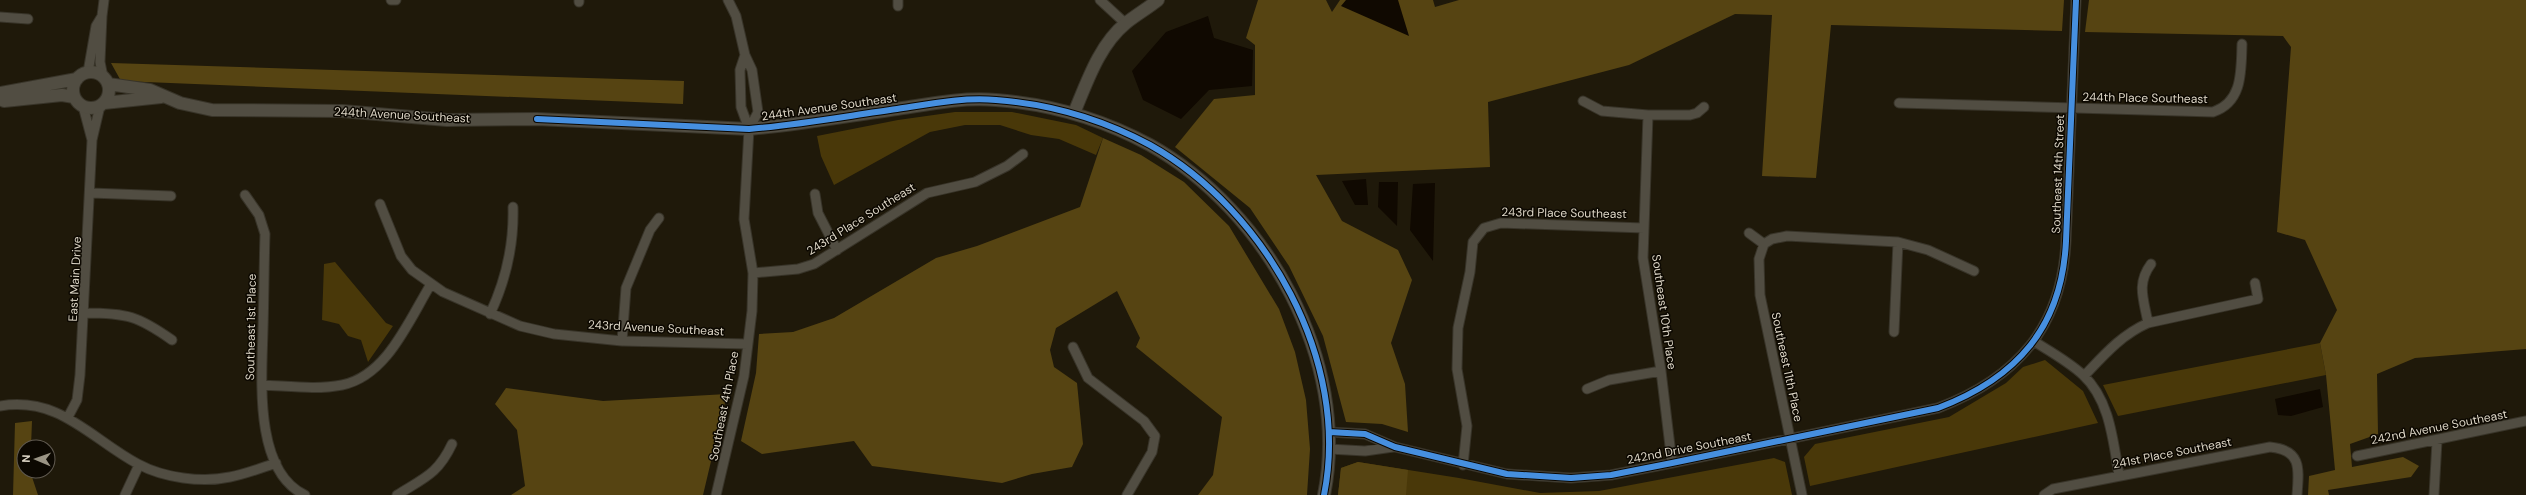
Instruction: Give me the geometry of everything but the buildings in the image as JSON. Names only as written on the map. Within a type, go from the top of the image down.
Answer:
[{"type":"street","points":[[0,99],[4,101],[62,95],[90,108],[102,104],[108,94],[100,62],[104,0]]},
{"type":"street","points":[[391,0],[396,0]]},
{"type":"street","name":"Southeast 4th Place","points":[[728,0],[736,16],[745,55],[752,70],[758,112],[749,129]]},
{"type":"street","points":[[1100,0],[1125,23]]},
{"type":"street","points":[[1074,113],[1092,69],[1108,43],[1125,23],[1158,0]]},
{"type":"street","name":"Southeast 14th Street","points":[[2035,342],[2056,301],[2062,278],[2066,241],[2076,0]]},
{"type":"street","points":[[88,72],[96,26],[102,16]]},
{"type":"street","points":[[0,17],[28,19]]},
{"type":"street","name":"244th Place Southeast","points":[[1899,103],[2200,112],[2223,109],[2230,103],[2238,86],[2242,44]]},
{"type":"street","name":"Southeast 4th Place","points":[[716,495],[732,432],[748,344],[752,273],[744,219],[749,129],[741,107],[740,70],[745,55]]},
{"type":"street","points":[[0,93],[77,79],[88,72],[96,73],[105,80]]},
{"type":"street","points":[[77,79],[73,88],[79,102]]},
{"type":"street","name":"244th Avenue Southeast","points":[[105,80],[150,90],[161,97],[195,108],[212,110],[312,110],[447,120],[537,119],[749,129],[781,127],[958,100],[993,100],[1033,104],[1074,113],[1120,131],[1167,156],[1198,180],[1234,214],[1263,247],[1288,289],[1315,352],[1325,393],[1329,432],[1329,449],[1324,495]]},
{"type":"street","name":"244th Avenue Southeast","points":[[102,104],[161,97]]},
{"type":"street","points":[[1583,101],[1602,111],[1648,115],[1690,115],[1697,113],[1704,107]]},
{"type":"street","name":"East Main Drive","points":[[79,102],[92,140]]},
{"type":"street","name":"East Main Drive","points":[[68,417],[77,400],[85,312],[92,140],[102,104]]},
{"type":"street","name":"Southeast 10th Place","points":[[1648,115],[1644,228],[1645,278],[1661,371],[1672,463]]},
{"type":"street","name":"243rd Place Southeast","points":[[752,273],[798,268],[814,264],[927,193],[975,182],[1007,166],[1023,154]]},
{"type":"street","points":[[91,193],[171,196]]},
{"type":"street","points":[[815,194],[818,213],[837,250]]},
{"type":"street","name":"Southeast 1st Place","points":[[245,195],[259,215],[265,234],[262,385],[264,423],[276,463]]},
{"type":"street","name":"243rd Avenue Southeast","points":[[380,204],[401,256],[412,270],[431,284],[465,304],[520,326],[554,334],[622,341],[748,344]]},
{"type":"street","points":[[490,314],[506,272],[512,238],[512,207]]},
{"type":"street","points":[[622,341],[626,288],[650,230],[659,218]]},
{"type":"street","name":"243rd Place Southeast","points":[[1463,465],[1467,426],[1457,369],[1456,350],[1458,328],[1470,272],[1473,242],[1484,228],[1501,223],[1644,228]]},
{"type":"street","points":[[1749,233],[1764,244],[1772,239],[1787,236],[1898,242],[1928,250],[1974,271]]},
{"type":"street","points":[[1894,332],[1898,242]]},
{"type":"street","name":"Southeast 11th Place","points":[[1764,244],[1759,259],[1760,294],[1802,495]]},
{"type":"street","points":[[2148,323],[2142,290],[2143,274],[2151,264]]},
{"type":"street","points":[[2084,376],[2123,336],[2148,323],[2258,299],[2255,283]]},
{"type":"street","points":[[262,385],[326,387],[342,385],[364,377],[376,369],[387,357],[431,284]]},
{"type":"street","points":[[85,312],[133,316],[147,322],[172,340]]},
{"type":"street","points":[[2035,342],[2084,376],[2097,393],[2105,410],[2119,475]]},
{"type":"street","name":"242nd Drive Southeast","points":[[1329,432],[1365,434],[1395,447],[1463,465],[1507,474],[1571,478],[1611,475],[1938,408],[1954,402],[1993,382],[2035,342]]},
{"type":"street","points":[[1073,347],[1088,378],[1144,421],[1155,436],[1152,452],[1127,495]]},
{"type":"street","points":[[1587,389],[1609,380],[1661,371]]},
{"type":"street","points":[[0,406],[43,408],[68,417],[139,464],[184,477],[208,479],[230,477],[276,463],[291,486],[306,495]]},
{"type":"street","name":"242nd Avenue Southeast","points":[[2357,456],[2437,441],[2526,421]]},
{"type":"street","points":[[2434,495],[2437,441]]},
{"type":"street","points":[[397,495],[433,473],[445,460],[452,444]]},
{"type":"street","name":"242nd Drive Southeast","points":[[1329,449],[1365,451],[1395,447]]},
{"type":"street","name":"241st Place Southeast","points":[[2044,495],[2054,489],[2119,475],[2270,447],[2288,452],[2295,458],[2298,465],[2297,495]]},
{"type":"street","points":[[125,495],[139,464]]},
{"type":"shaded area","points":[[1258,0],[1326,0],[1332,12],[1340,0],[1433,0],[1435,7],[1459,0],[2064,0],[2062,31],[1831,25],[1816,178],[1762,176],[1772,15],[1735,14],[1629,65],[1488,102],[1490,167],[1316,175],[1342,221],[1398,250],[1412,280],[1391,343],[1405,384],[1408,432],[1382,424],[1346,422],[1323,336],[1289,266],[1250,208],[1175,147],[1214,99],[1255,95],[1255,45],[1246,38]]},
{"type":"shaded area","points":[[1346,0],[1398,0],[1409,36],[1341,6]]},
{"type":"shaded area","points":[[2089,0],[2526,0],[2526,349],[2415,358],[2377,374],[2378,434],[2350,444],[2352,467],[2403,457],[2419,466],[2411,477],[2328,490],[2329,495],[2308,495],[2309,476],[2335,470],[2326,375],[2320,343],[2337,310],[2305,240],[2277,232],[2291,47],[2283,36],[2085,32]]},
{"type":"shaded area","points":[[1208,16],[1214,38],[1253,50],[1252,86],[1209,90],[1181,119],[1143,100],[1132,71],[1166,32]]},
{"type":"shaded area","points":[[111,63],[684,81],[683,104],[121,81]]},
{"type":"shaded area","points":[[955,112],[1012,112],[1076,125],[1103,138],[1096,155],[1059,139],[1031,135],[1000,125],[965,125],[930,132],[834,185],[821,156],[817,136],[898,120]]},
{"type":"shaded area","points":[[1103,138],[1141,155],[1184,182],[1229,226],[1279,309],[1295,352],[1306,400],[1310,449],[1307,495],[1198,495],[1213,475],[1222,417],[1136,347],[1140,338],[1117,291],[1056,328],[1050,350],[1054,367],[1077,383],[1083,444],[1072,467],[1032,474],[1002,483],[872,466],[854,441],[762,454],[741,441],[756,373],[759,334],[793,332],[834,318],[936,258],[977,246],[1080,207]]},
{"type":"shaded area","points":[[1366,179],[1368,205],[1355,205],[1342,181]]},
{"type":"shaded area","points":[[1379,182],[1398,182],[1397,226],[1378,207]]},
{"type":"shaded area","points":[[1435,183],[1433,261],[1410,230],[1413,184]]},
{"type":"shaded area","points":[[335,262],[386,323],[393,326],[368,362],[361,340],[348,336],[339,324],[322,320],[324,264]]},
{"type":"shaded area","points":[[2320,343],[2326,375],[2118,416],[2103,385]]},
{"type":"shaded area","points":[[2045,360],[2083,391],[2098,423],[1810,486],[1804,457],[1815,444],[1949,417],[2006,383],[2023,367]]},
{"type":"shaded area","points":[[506,388],[603,401],[727,394],[703,495],[511,495],[525,486],[517,430],[495,404]]},
{"type":"shaded area","points":[[2320,389],[2323,407],[2291,416],[2278,415],[2275,399]]},
{"type":"shaded area","points":[[32,421],[31,439],[16,439],[16,479],[33,479],[38,495],[13,495],[15,423]]},
{"type":"shaded area","points":[[1774,458],[1785,462],[1792,495],[1338,495],[1341,468],[1358,462],[1540,493],[1599,491]]},
{"type":"shaded area","points":[[1358,462],[1408,470],[1406,495],[1338,495],[1341,468]]},
{"type":"cycle path","points":[[1329,432],[1365,434],[1395,447],[1507,474],[1571,478],[1611,475],[1938,408],[1966,396],[1991,381],[2012,365],[2030,346],[2045,324],[2055,299],[2063,272],[2066,241],[2076,0]]},
{"type":"cycle path","points":[[537,119],[749,129],[804,123],[946,102],[984,99],[1016,102],[1056,109],[1094,120],[1132,136],[1150,145],[1192,173],[1230,208],[1263,249],[1291,294],[1311,343],[1325,393],[1329,444],[1324,495]]}]
